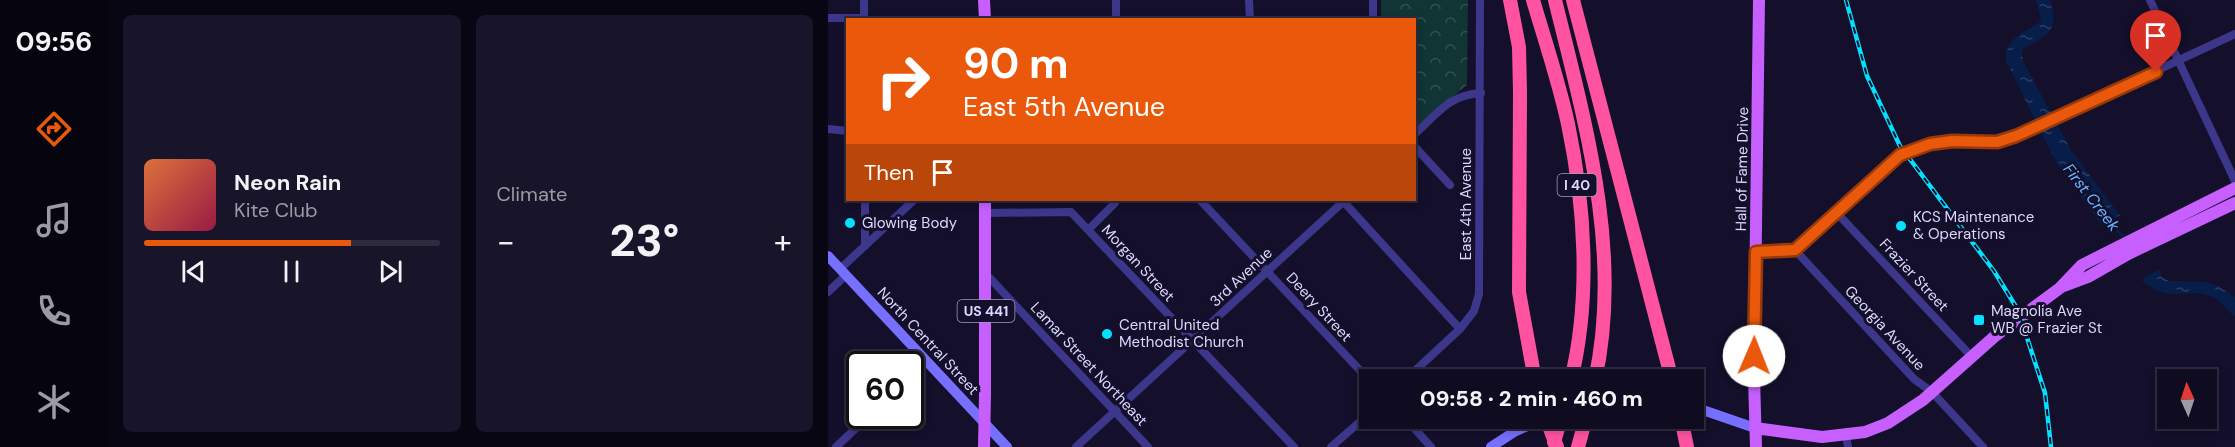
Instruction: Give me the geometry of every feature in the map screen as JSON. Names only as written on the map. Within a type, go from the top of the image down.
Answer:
[{"type":"highway","points":[[1510,0],[1519,47],[1519,291],[1533,369]]},
{"type":"highway","name":"I 40","points":[[1533,0],[1568,124],[1583,241],[1583,290],[1573,369]]},
{"type":"highway","name":"I 40","points":[[1555,0],[1589,139],[1599,211],[1604,265],[1603,319],[1597,369]]},
{"type":"highway","points":[[1573,0],[1670,369]]},
{"type":"highway","points":[[1549,429],[1555,447]]},
{"type":"highway","points":[[1555,447],[1559,429]]},
{"type":"highway","points":[[1578,447],[1583,429]]},
{"type":"highway","points":[[1683,429],[1687,447]]},
{"type":"main road","points":[[984,0],[985,18]]},
{"type":"main road","name":"Hall of Fame Drive","points":[[1756,447],[1759,0]]},
{"type":"main road","points":[[1704,410],[1755,428],[1847,441],[1902,415],[1932,392],[1994,337],[2060,288],[2082,265],[2235,188]]},
{"type":"main road","name":"US 441","points":[[984,447],[985,201]]},
{"type":"main road","points":[[2060,288],[2088,277],[2138,249],[2235,202]]},
{"type":"main road","name":"North Central Street","points":[[828,256],[1007,447]]},
{"type":"main road","points":[[1491,447],[1521,429]]},
{"type":"street","points":[[864,0],[864,18]]},
{"type":"street","points":[[1116,0],[1116,18]]},
{"type":"street","points":[[1250,0],[1250,18]]},
{"type":"street","points":[[1373,0],[1373,18]]},
{"type":"street","name":"East 4th Avenue","points":[[1418,369],[1460,329],[1474,311],[1479,294],[1480,0]]},
{"type":"street","points":[[2150,0],[2235,181]]},
{"type":"street","points":[[828,18],[846,18]]},
{"type":"street","points":[[1756,252],[1795,250],[1900,155],[1930,144],[1952,141],[1997,142],[2030,131],[2235,34]]},
{"type":"street","points":[[1416,133],[1454,98],[1464,94],[1481,93]]},
{"type":"street","points":[[828,129],[846,131]]},
{"type":"street","points":[[1416,148],[1450,185]]},
{"type":"street","points":[[865,201],[865,246]]},
{"type":"street","points":[[828,292],[865,246],[913,201]]},
{"type":"street","points":[[1088,230],[1115,201]]},
{"type":"street","name":"Deery Street","points":[[1201,201],[1359,369]]},
{"type":"street","name":"3rd Avenue","points":[[1077,447],[1343,201]]},
{"type":"street","points":[[1345,201],[1460,329]]},
{"type":"street","name":"Morgan Street","points":[[985,213],[1071,212],[1294,447]]},
{"type":"street","name":"Frazier Street","points":[[1836,212],[1971,356]]},
{"type":"street","name":"Georgia Avenue","points":[[1795,250],[1914,379],[1932,392],[1983,447]]},
{"type":"street","name":"Lamar Street Northeast","points":[[986,274],[1148,447]]},
{"type":"street","points":[[924,364],[927,361]]},
{"type":"street","points":[[1331,447],[1359,423]]},
{"type":"street","points":[[836,447],[855,429]]},
{"type":"street","points":[[1415,429],[1431,447]]},
{"type":"green space","points":[[1381,0],[1468,0],[1467,85],[1416,127],[1416,18],[1381,18]]},
{"type":"water","name":"First Creek","points":[[2036,0],[2050,0],[2054,19],[2050,31],[2045,36],[2023,49],[2024,63],[2071,150],[2120,216],[2101,225],[2056,162],[2006,61],[2006,53],[2012,42],[2039,23],[2041,19]]},
{"type":"water","points":[[2159,270],[2162,277],[2169,281],[2205,282],[2218,286],[2235,297],[2235,317],[2213,297],[2192,293],[2170,294],[2153,289],[2143,282],[2143,278]]},
{"type":"waterway","name":"First Creek","points":[[2107,219],[2125,239]]},
{"type":"railway","points":[[1846,0],[1867,76],[1900,146],[1994,271],[2018,310],[2045,393],[2051,447]]},
{"type":"place","name":"Glowing Body","points":[[850,223]]},
{"type":"place","name":"KCS Maintenance & Operations","points":[[1901,226]]},
{"type":"place","name":"Magnolia Ave WB @ Frazier St","points":[[1979,320]]},
{"type":"place","name":"Central United Methodist Church","points":[[1107,334]]},
{"type":"route","points":[[1754,356],[1756,252],[1795,250],[1900,155],[1930,144],[1952,141],[1997,142],[2016,136],[2156,72]]}]
